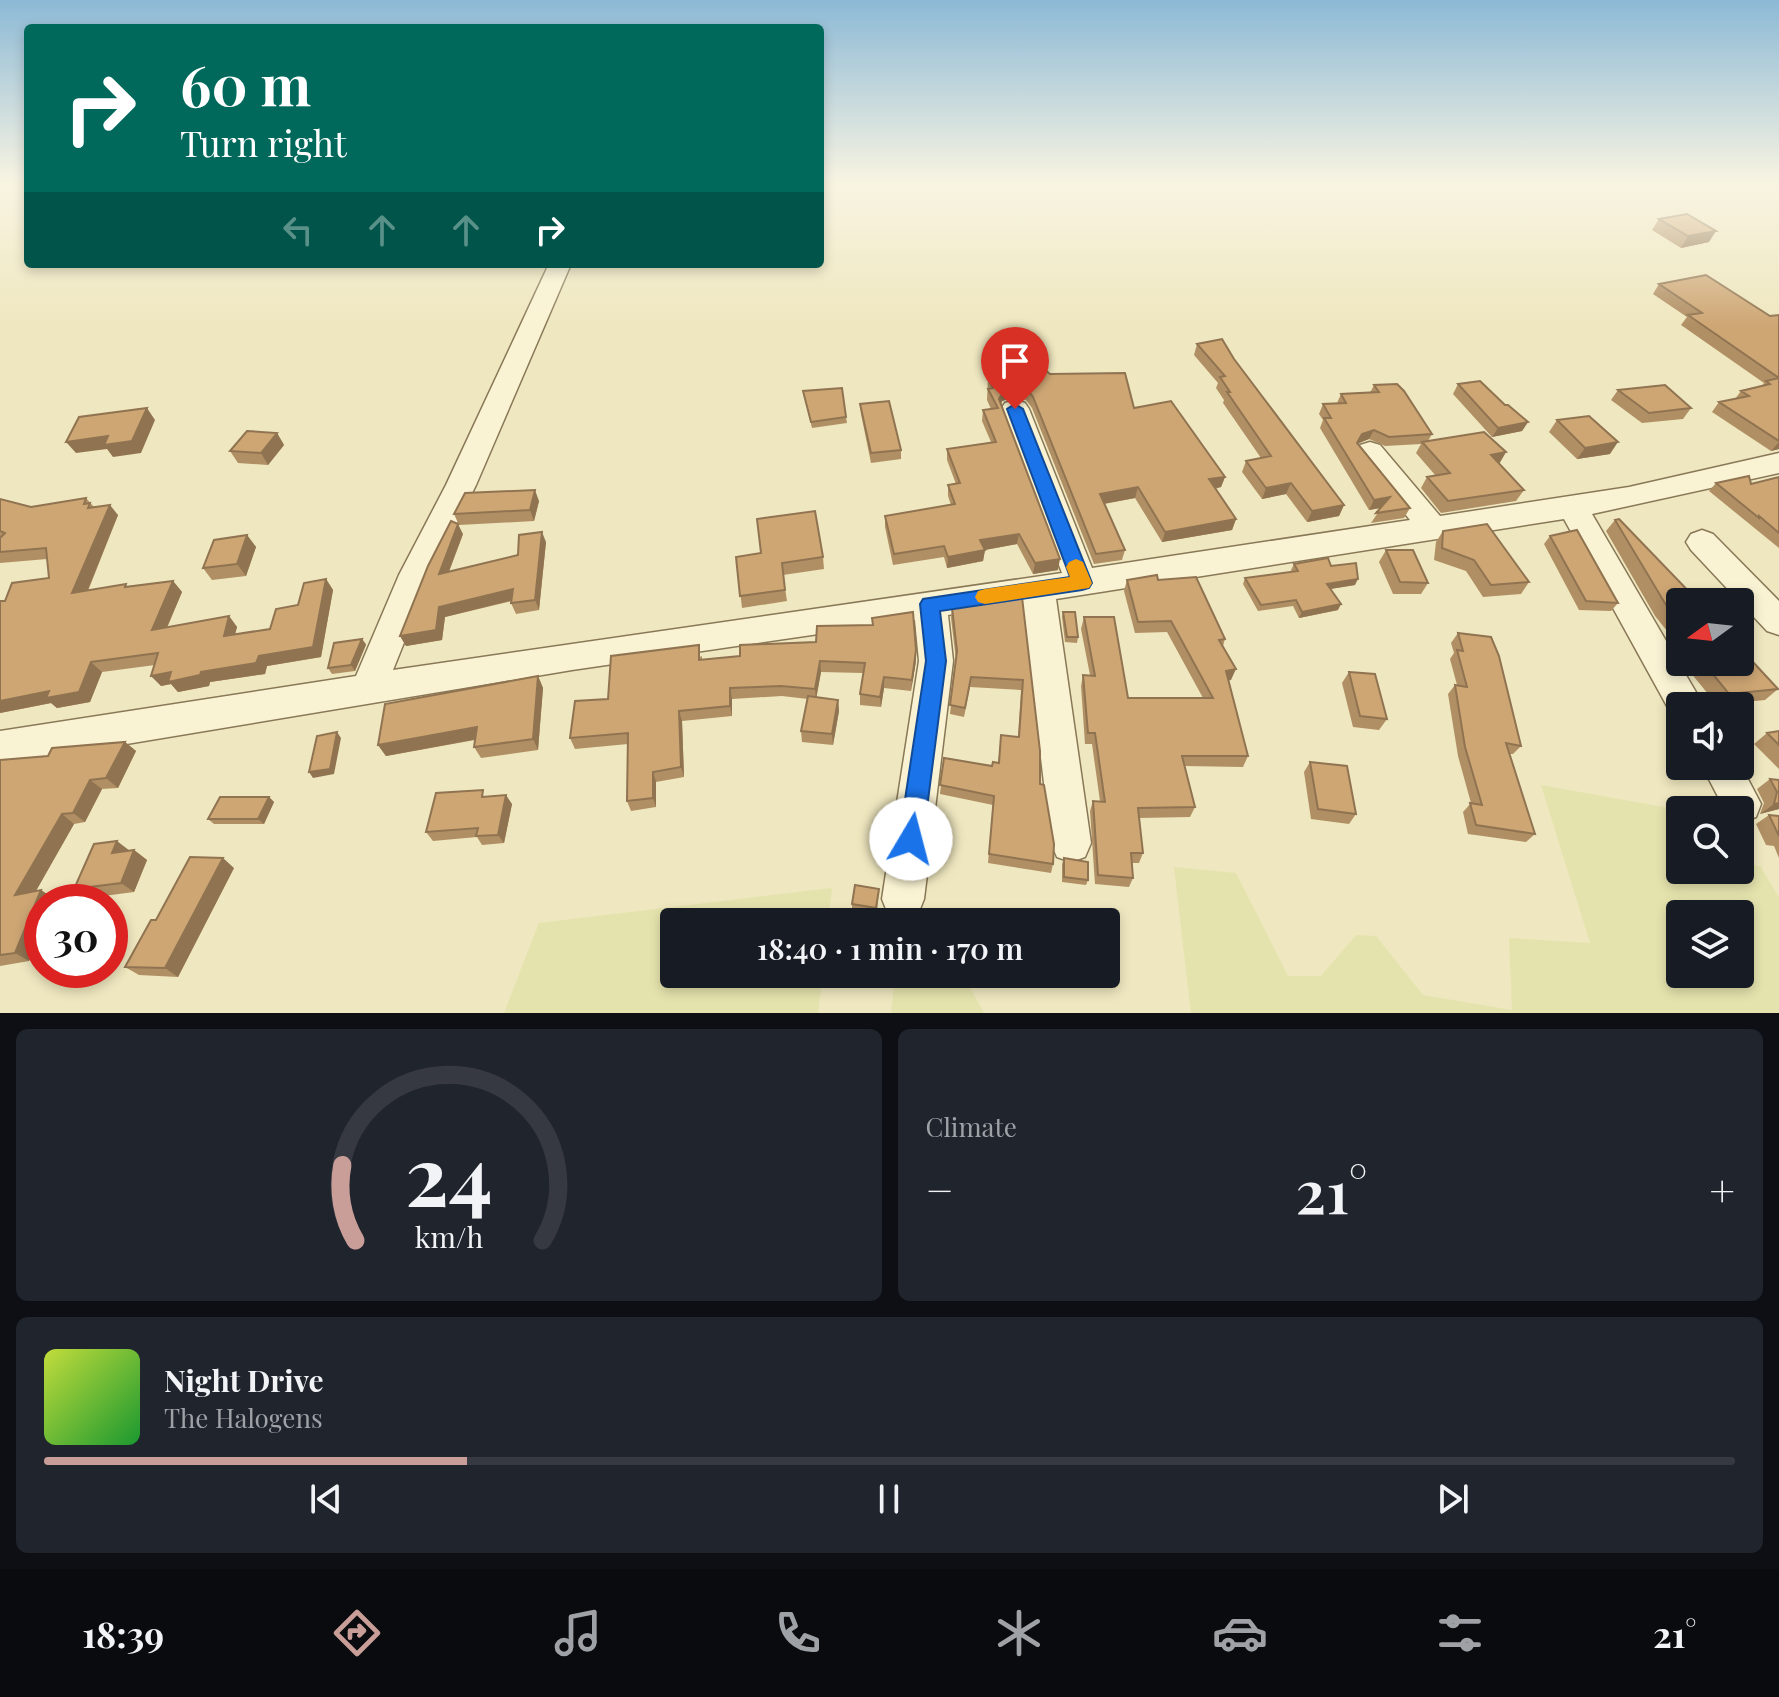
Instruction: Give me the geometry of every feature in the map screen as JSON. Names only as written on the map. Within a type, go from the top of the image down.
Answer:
[{"type":"street","points":[[367,691],[415,575],[461,485],[558,268]]},
{"type":"street","points":[[1015,409],[1082,583]]},
{"type":"street","points":[[1370,452],[1434,529]]},
{"type":"street","points":[[2,752],[572,656],[1082,583],[1629,498],[1779,463]]},
{"type":"street","points":[[1573,507],[1678,692]]},
{"type":"street","points":[[1702,542],[1779,622]]},
{"type":"street","points":[[1038,589],[1071,843]]},
{"type":"street","points":[[903,899],[936,661],[930,604]]},
{"type":"shaded area","points":[[1541,785],[1666,807],[1666,884],[1754,884],[1754,865],[1761,867],[1779,898],[1779,1013],[1191,1013],[1174,867],[1236,873],[1288,976],[1321,976],[1356,935],[1376,936],[1423,995],[1512,1010],[1509,938],[1590,943]]},
{"type":"shaded area","points":[[832,888],[830,908],[665,908]]},
{"type":"shaded area","points":[[660,909],[660,988],[821,988],[818,1013],[504,1013],[539,923]]},
{"type":"shaded area","points":[[894,988],[970,988],[984,1013],[891,1013]]},
{"type":"building","points":[[1678,230],[1716,231],[1688,236]]},
{"type":"building","points":[[1706,275],[1770,316],[1779,315],[1779,378],[1688,315],[1702,313],[1659,284]]},
{"type":"building","points":[[1222,339],[1344,505],[1312,511],[1291,483],[1266,488],[1246,461],[1271,456],[1227,392],[1230,392],[1220,377],[1225,376],[1197,344]]},
{"type":"building","points":[[1043,368],[1050,374],[1125,373],[1134,408],[1171,401],[1225,477],[1209,479],[1236,519],[1165,532],[1138,487],[1100,494],[1125,550],[1096,554],[1033,397],[1027,389],[1015,386],[1004,390],[999,399],[1060,559],[1035,563],[1019,534],[980,540],[985,550],[948,557],[944,546],[894,554],[885,516],[955,504],[948,485],[960,483],[947,449],[996,442],[983,410],[998,408],[988,389],[993,388],[988,378],[1022,375]]},
{"type":"building","points":[[1779,378],[1779,441],[1719,402],[1749,396],[1741,391],[1770,384],[1766,381]]},
{"type":"building","points":[[1480,381],[1528,422],[1498,428],[1458,384]]},
{"type":"building","points":[[1397,384],[1432,434],[1389,437],[1374,430],[1362,434],[1357,443],[1410,508],[1376,513],[1390,497],[1374,500],[1324,418],[1331,418],[1323,404],[1346,403],[1341,394],[1379,392],[1374,385]]},
{"type":"building","points":[[1665,385],[1691,408],[1649,413],[1618,390]]},
{"type":"building","points":[[842,388],[846,417],[811,422],[803,391]]},
{"type":"building","points":[[889,401],[901,450],[871,453],[860,404]]},
{"type":"building","points":[[147,408],[132,441],[104,445],[108,436],[66,442],[79,417]]},
{"type":"building","points":[[1589,416],[1618,442],[1585,448],[1557,420]]},
{"type":"building","points":[[247,431],[277,433],[261,453],[230,451]]},
{"type":"building","points":[[1484,432],[1506,452],[1491,455],[1524,490],[1448,501],[1427,477],[1450,473],[1422,442]]},
{"type":"building","points":[[1749,476],[1751,484],[1779,477],[1779,533],[1716,483]]},
{"type":"building","points":[[535,490],[530,510],[454,514],[465,493]]},
{"type":"building","points":[[86,498],[84,504],[90,503],[88,508],[110,505],[72,593],[126,584],[125,587],[173,581],[152,630],[229,616],[224,636],[270,629],[276,609],[298,605],[304,583],[326,579],[313,647],[259,656],[256,663],[201,672],[200,675],[168,682],[171,672],[151,676],[158,653],[91,662],[79,692],[46,698],[49,691],[0,701],[0,601],[5,601],[12,583],[49,578],[46,548],[0,552],[0,538],[5,533],[0,531],[0,499],[31,507]]},
{"type":"building","points":[[815,511],[823,557],[782,563],[785,590],[740,596],[736,557],[761,553],[757,519]]},
{"type":"building","points":[[1619,519],[1686,588],[1666,588],[1666,605],[1615,520]]},
{"type":"building","points":[[451,521],[458,524],[439,574],[518,555],[519,535],[542,532],[535,600],[511,603],[513,589],[439,607],[436,630],[400,636],[428,566]]},
{"type":"building","points":[[1487,524],[1529,582],[1491,585],[1474,560],[1442,548],[1443,531]]},
{"type":"building","points":[[1577,530],[1618,603],[1586,601],[1550,536]]},
{"type":"building","points":[[247,535],[237,564],[203,568],[214,540]]},
{"type":"building","points":[[1386,550],[1413,550],[1428,583],[1400,582]]},
{"type":"building","points":[[1328,558],[1331,566],[1356,563],[1358,579],[1327,584],[1341,604],[1302,612],[1296,600],[1261,605],[1245,578],[1298,571],[1294,564]]},
{"type":"building","points":[[1157,575],[1158,580],[1196,577],[1225,639],[1219,640],[1236,669],[1226,671],[1248,756],[1182,756],[1195,807],[1138,808],[1143,853],[1131,853],[1133,878],[1098,875],[1093,801],[1105,802],[1095,733],[1088,733],[1083,675],[1095,676],[1084,617],[1114,617],[1128,698],[1213,698],[1171,621],[1138,622],[1127,580]]},
{"type":"building","points":[[1022,597],[1040,751],[1040,784],[1044,785],[1054,844],[1053,864],[989,854],[994,796],[940,785],[944,758],[992,766],[993,762],[999,763],[1001,735],[1019,737],[1023,680],[971,677],[965,708],[950,705],[957,651],[952,607]]},
{"type":"building","points":[[913,612],[916,650],[912,680],[884,677],[880,697],[860,694],[865,663],[820,661],[815,689],[781,686],[730,688],[730,706],[679,711],[681,767],[653,772],[653,798],[627,801],[628,733],[570,738],[575,701],[608,699],[611,656],[699,645],[699,660],[740,656],[740,645],[816,642],[817,626],[873,625],[872,618]]},
{"type":"building","points":[[1063,612],[1075,612],[1078,637],[1067,637]]},
{"type":"building","points":[[1458,633],[1491,637],[1499,656],[1521,746],[1506,743],[1535,834],[1476,825],[1470,803],[1482,805],[1465,747],[1455,685],[1467,687],[1457,650],[1463,651]]},
{"type":"building","points":[[362,639],[351,665],[328,668],[334,643]]},
{"type":"building","points":[[1754,663],[1778,689],[1749,692],[1727,692],[1714,676],[1754,676]]},
{"type":"building","points":[[1349,672],[1375,674],[1387,719],[1360,716]]},
{"type":"building","points":[[538,676],[533,739],[474,747],[477,727],[378,745],[385,704]]},
{"type":"building","points":[[808,696],[838,700],[832,734],[801,731]]},
{"type":"building","points":[[1779,731],[1779,745],[1767,733]]},
{"type":"building","points":[[337,732],[330,769],[309,772],[317,736]]},
{"type":"building","points":[[125,742],[106,778],[90,780],[73,813],[62,814],[15,895],[24,893],[24,931],[15,953],[0,955],[0,760],[48,756],[52,748]]},
{"type":"building","points":[[1310,762],[1347,766],[1356,814],[1318,809]]},
{"type":"building","points":[[1770,779],[1779,780],[1779,803],[1774,804],[1777,792]]},
{"type":"building","points":[[483,790],[482,797],[506,795],[498,835],[476,836],[478,828],[426,832],[436,793]]},
{"type":"building","points":[[220,797],[269,797],[258,819],[208,819]]},
{"type":"building","points":[[1769,815],[1779,816],[1779,836]]},
{"type":"building","points":[[117,841],[112,853],[134,850],[121,883],[76,884],[94,844]]},
{"type":"building","points":[[190,857],[223,858],[165,968],[128,967],[128,962],[151,920],[156,920]]},
{"type":"building","points":[[1064,858],[1088,862],[1088,880],[1064,877]]},
{"type":"building","points":[[855,885],[879,889],[876,908],[852,904]]},
{"type":"slow traffic","points":[[985,597],[1082,583],[1076,567]]},
{"type":"route","points":[[911,839],[936,661],[930,604],[1082,583],[1015,409]]}]
